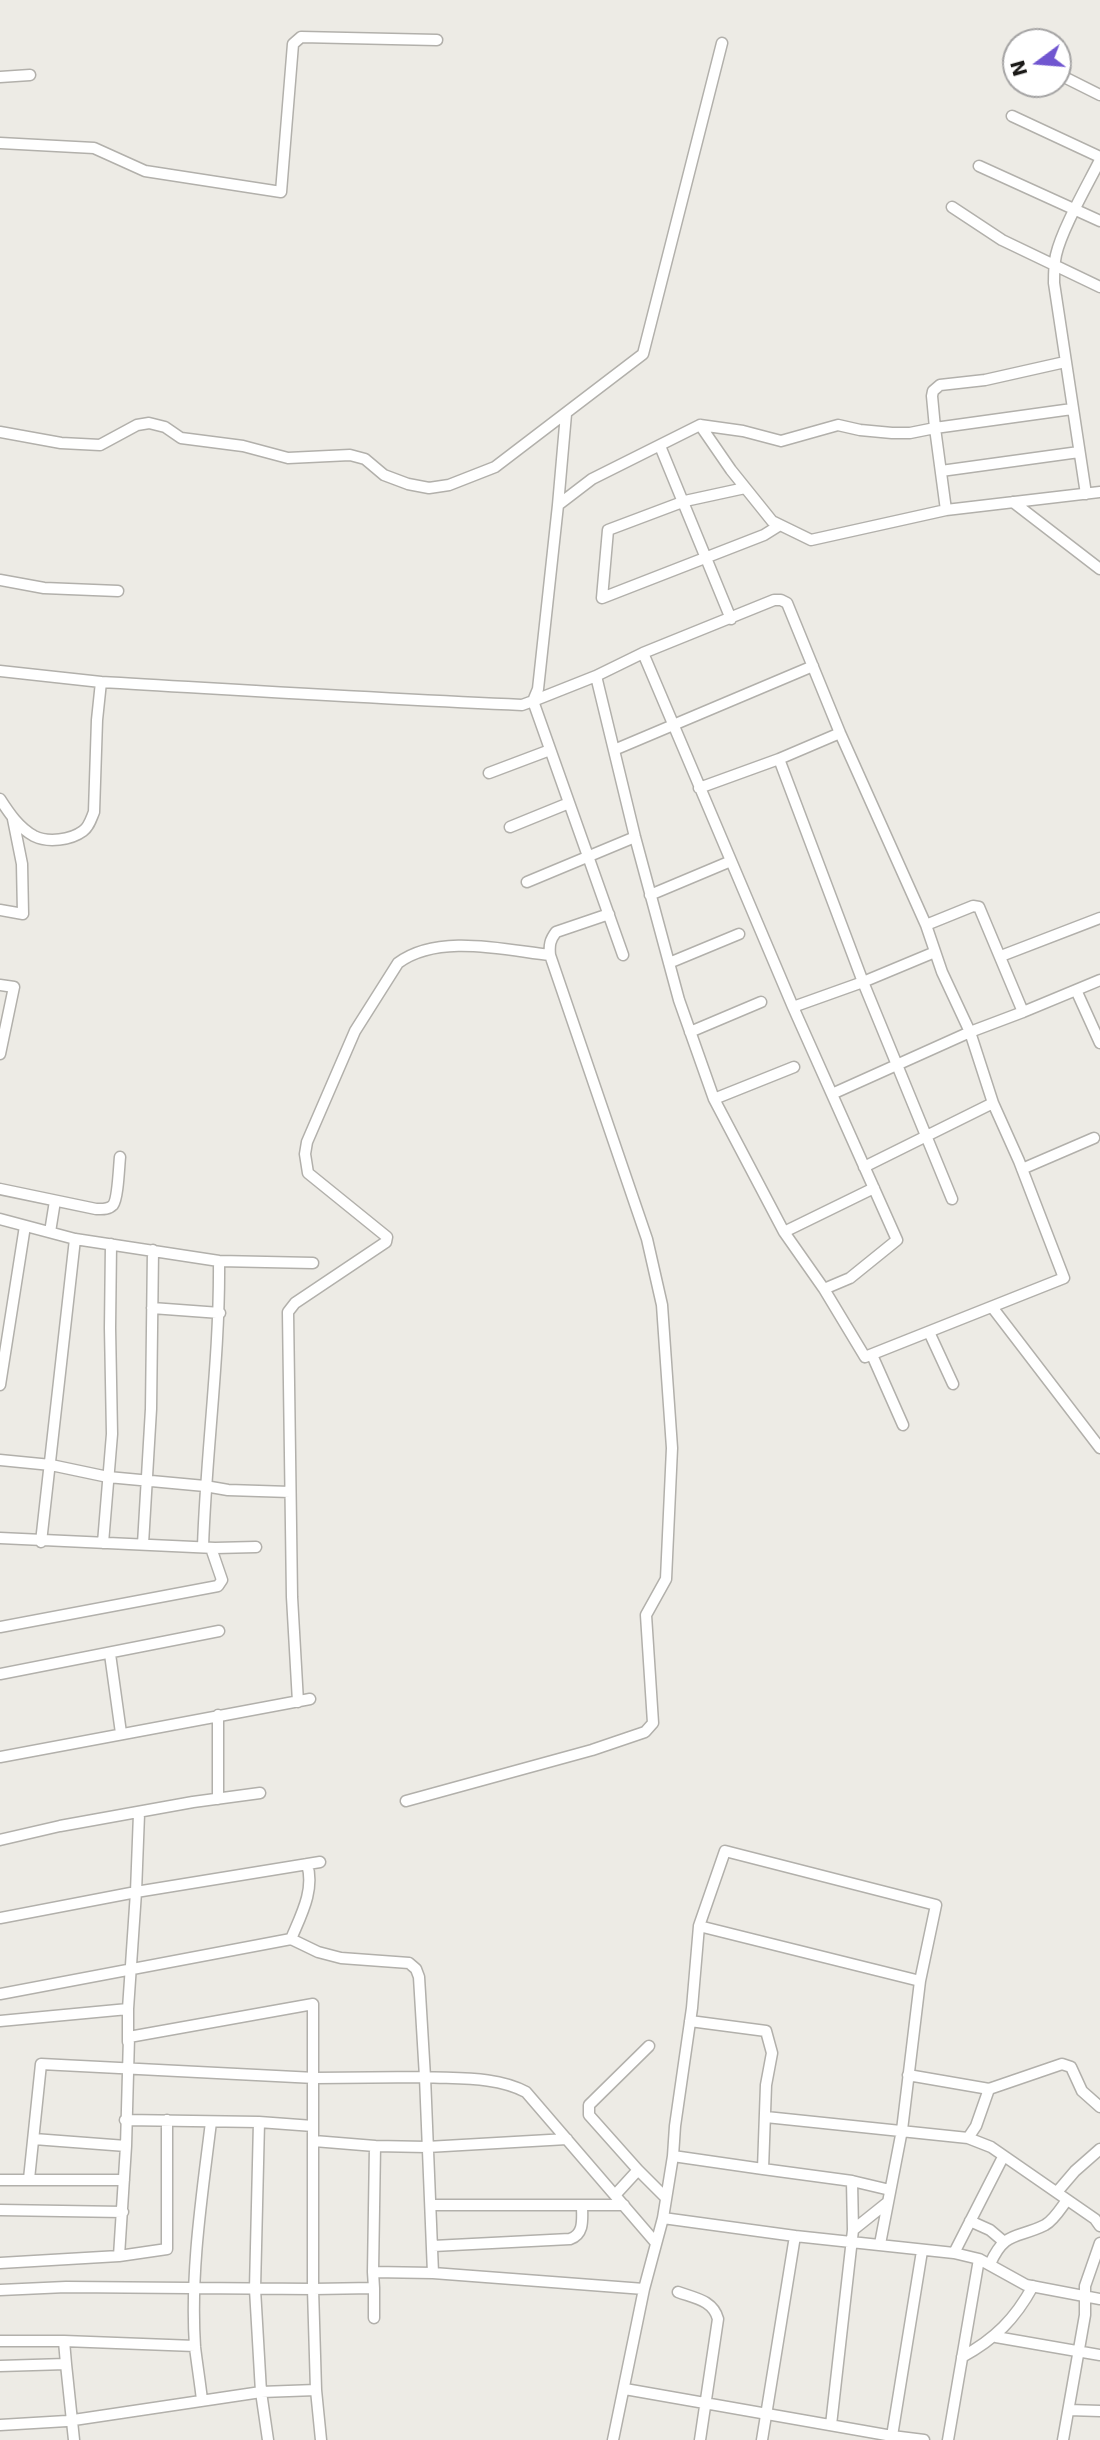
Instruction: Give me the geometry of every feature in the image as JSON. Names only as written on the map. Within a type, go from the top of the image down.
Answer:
[{"type":"street","points":[[0,143],[94,148],[145,171],[281,192],[293,44],[301,37],[437,40]]},
{"type":"street","points":[[0,432],[61,443],[100,445],[137,425],[149,423],[165,427],[181,438],[243,446],[288,458],[350,455],[365,459],[384,475],[429,488],[449,485],[495,467],[643,354],[722,43]]},
{"type":"street","points":[[0,77],[30,75]]},
{"type":"street","points":[[1072,81],[1100,95]]},
{"type":"street","points":[[1012,116],[1100,158],[1056,254],[1054,267],[1065,362],[1086,494]]},
{"type":"street","points":[[979,166],[1100,221]]},
{"type":"street","points":[[952,207],[1002,240],[1100,287]]},
{"type":"street","points":[[946,510],[933,391],[940,385],[985,380],[1065,362]]},
{"type":"street","points":[[558,505],[592,479],[700,425],[743,430],[781,441],[838,425],[860,430],[911,433],[1072,409]]},
{"type":"street","points":[[566,414],[538,689],[533,701],[623,955]]},
{"type":"street","points":[[700,425],[772,521],[811,540],[946,510],[1100,492]]},
{"type":"street","points":[[660,446],[732,619]]},
{"type":"street","points":[[940,471],[1079,452]]},
{"type":"street","points":[[745,488],[685,501],[608,530],[601,597],[764,535],[780,525]]},
{"type":"street","points":[[1013,502],[1100,569]]},
{"type":"street","points":[[0,580],[44,588],[118,591]]},
{"type":"street","points":[[0,671],[326,697],[522,705],[774,600],[787,603],[840,733],[926,925],[970,1032],[993,1103],[1064,1278],[865,1357],[824,1289],[784,1232],[714,1099],[690,1032],[650,895],[596,676]]},
{"type":"street","points":[[643,653],[793,1007],[897,1240],[850,1278],[824,1289]]},
{"type":"street","points":[[614,750],[813,666]]},
{"type":"street","points":[[0,799],[13,819],[34,836],[51,840],[82,832],[89,825],[94,812],[101,681]]},
{"type":"street","points":[[699,788],[840,733]]},
{"type":"street","points":[[489,773],[550,750]]},
{"type":"street","points":[[779,759],[863,982],[952,1199]]},
{"type":"street","points":[[510,827],[569,803]]},
{"type":"street","points":[[0,910],[23,914],[22,864],[13,819]]},
{"type":"street","points":[[527,882],[635,837]]},
{"type":"street","points":[[650,895],[730,861]]},
{"type":"street","points":[[926,925],[979,906],[1023,1012]]},
{"type":"street","points":[[406,1801],[616,1742],[645,1732],[653,1723],[646,1615],[666,1579],[672,1448],[662,1305],[647,1239],[550,955],[551,938],[556,932],[609,914]]},
{"type":"street","points":[[1001,956],[1100,918]]},
{"type":"street","points":[[669,963],[739,934]]},
{"type":"street","points":[[298,1702],[292,1597],[288,1311],[295,1303],[386,1242],[387,1237],[308,1173],[307,1142],[355,1031],[398,963],[422,951],[459,945],[550,955]]},
{"type":"street","points":[[793,1007],[935,952]]},
{"type":"street","points":[[832,1094],[897,1063],[1100,980]]},
{"type":"street","points":[[0,985],[15,987],[0,1054]]},
{"type":"street","points":[[1076,990],[1100,1043]]},
{"type":"street","points":[[690,1032],[761,1002]]},
{"type":"street","points":[[714,1099],[794,1068]]},
{"type":"street","points":[[864,1167],[993,1103]]},
{"type":"street","points":[[1022,1169],[1094,1138]]},
{"type":"street","points":[[0,1189],[96,1209],[112,1206],[116,1199],[120,1157]]},
{"type":"street","points":[[784,1232],[874,1188]]},
{"type":"street","points":[[50,1232],[55,1201]]},
{"type":"street","points":[[0,1219],[75,1240],[219,1261],[313,1263]]},
{"type":"street","points":[[0,1385],[26,1226]]},
{"type":"street","points":[[41,1542],[75,1240]]},
{"type":"street","points":[[103,1543],[112,1434],[111,1244]]},
{"type":"street","points":[[143,1544],[150,1409],[153,1250]]},
{"type":"street","points":[[0,1627],[218,1586],[222,1580],[207,1548],[205,1486],[216,1385],[220,1313],[219,1261]]},
{"type":"street","points":[[992,1307],[1100,1448]]},
{"type":"street","points":[[152,1308],[220,1313]]},
{"type":"street","points":[[929,1332],[953,1384]]},
{"type":"street","points":[[872,1355],[902,1425]]},
{"type":"street","points":[[0,1460],[51,1465],[108,1477],[240,1491],[290,1492]]},
{"type":"street","points":[[0,1538],[207,1548],[256,1547]]},
{"type":"street","points":[[0,1674],[219,1631]]},
{"type":"street","points":[[110,1654],[121,1733]]},
{"type":"street","points":[[0,1757],[310,1699]]},
{"type":"street","points":[[218,1799],[219,1716]]},
{"type":"street","points":[[0,1840],[60,1826],[260,1793]]},
{"type":"street","points":[[128,2067],[128,2010],[139,1814]]},
{"type":"street","points":[[613,2440],[644,2289],[663,2218],[690,2021],[699,1926],[726,1851],[936,1905],[920,1981],[902,2130],[880,2244]]},
{"type":"street","points":[[0,1918],[135,1892],[320,1862]]},
{"type":"street","points":[[291,1939],[309,1893],[310,1874],[307,1864]]},
{"type":"street","points":[[699,1926],[920,1981]]},
{"type":"street","points":[[0,1994],[291,1939],[318,1952],[341,1958],[404,1962],[416,1969],[423,2020],[433,2273]]},
{"type":"street","points":[[119,2256],[129,2038],[313,2004],[313,2289],[316,2390],[321,2440]]},
{"type":"street","points":[[0,2021],[128,2010]]},
{"type":"street","points":[[690,2021],[766,2031],[772,2053],[766,2085],[763,2169]]},
{"type":"street","points":[[649,2046],[593,2100],[587,2110],[638,2170],[666,2198]]},
{"type":"street","points":[[29,2179],[41,2064],[315,2078],[425,2077],[492,2081],[515,2086],[526,2092],[656,2243]]},
{"type":"street","points":[[908,2076],[989,2089],[1067,2064],[1082,2091],[1100,2107]]},
{"type":"street","points":[[968,2138],[976,2126],[989,2089]]},
{"type":"street","points":[[766,2117],[902,2130],[982,2142],[1057,2192],[1100,2226]]},
{"type":"street","points":[[125,2120],[259,2122],[313,2126]]},
{"type":"street","points":[[0,2263],[119,2256],[167,2249],[167,2120]]},
{"type":"street","points":[[202,2400],[195,2346],[196,2289],[199,2223],[211,2122]]},
{"type":"street","points":[[259,2122],[255,2289],[261,2392],[268,2440]]},
{"type":"street","points":[[34,2139],[126,2146]]},
{"type":"street","points":[[313,2141],[427,2147],[567,2139]]},
{"type":"street","points":[[374,2146],[374,2318]]},
{"type":"street","points":[[1057,2192],[1075,2171],[1100,2149]]},
{"type":"street","points":[[673,2156],[852,2181],[890,2190]]},
{"type":"street","points":[[954,2253],[1003,2157]]},
{"type":"street","points":[[616,2194],[638,2170]]},
{"type":"street","points":[[0,2180],[124,2180]]},
{"type":"street","points":[[831,2424],[852,2243],[852,2181]]},
{"type":"street","points":[[948,2440],[962,2357],[984,2261],[1011,2235],[1049,2223],[1067,2200]]},
{"type":"street","points":[[853,2230],[888,2202]]},
{"type":"street","points":[[433,2246],[570,2239],[577,2237],[581,2231],[582,2204]]},
{"type":"street","points":[[431,2205],[624,2205]]},
{"type":"street","points":[[0,2210],[123,2212]]},
{"type":"street","points":[[663,2218],[852,2243],[954,2253],[984,2261],[1014,2279],[1033,2286],[1100,2299]]},
{"type":"street","points":[[970,2221],[989,2230],[1003,2241]]},
{"type":"street","points":[[762,2440],[764,2414],[795,2236]]},
{"type":"street","points":[[1063,2440],[1085,2315],[1085,2286],[1100,2243]]},
{"type":"street","points":[[892,2435],[922,2251]]},
{"type":"street","points":[[373,2272],[433,2273],[644,2289]]},
{"type":"street","points":[[962,2357],[996,2337],[1033,2286]]},
{"type":"street","points":[[0,2290],[66,2287],[374,2288]]},
{"type":"street","points":[[678,2292],[711,2305],[716,2310],[718,2319],[700,2440]]},
{"type":"street","points":[[996,2337],[1100,2355]]},
{"type":"street","points":[[0,2341],[195,2346]]},
{"type":"street","points":[[64,2341],[74,2440]]},
{"type":"street","points":[[0,2365],[66,2364]]},
{"type":"street","points":[[625,2389],[924,2440]]},
{"type":"street","points":[[0,2425],[72,2420],[261,2392],[316,2390]]},
{"type":"street","points":[[1069,2410],[1100,2411]]}]
